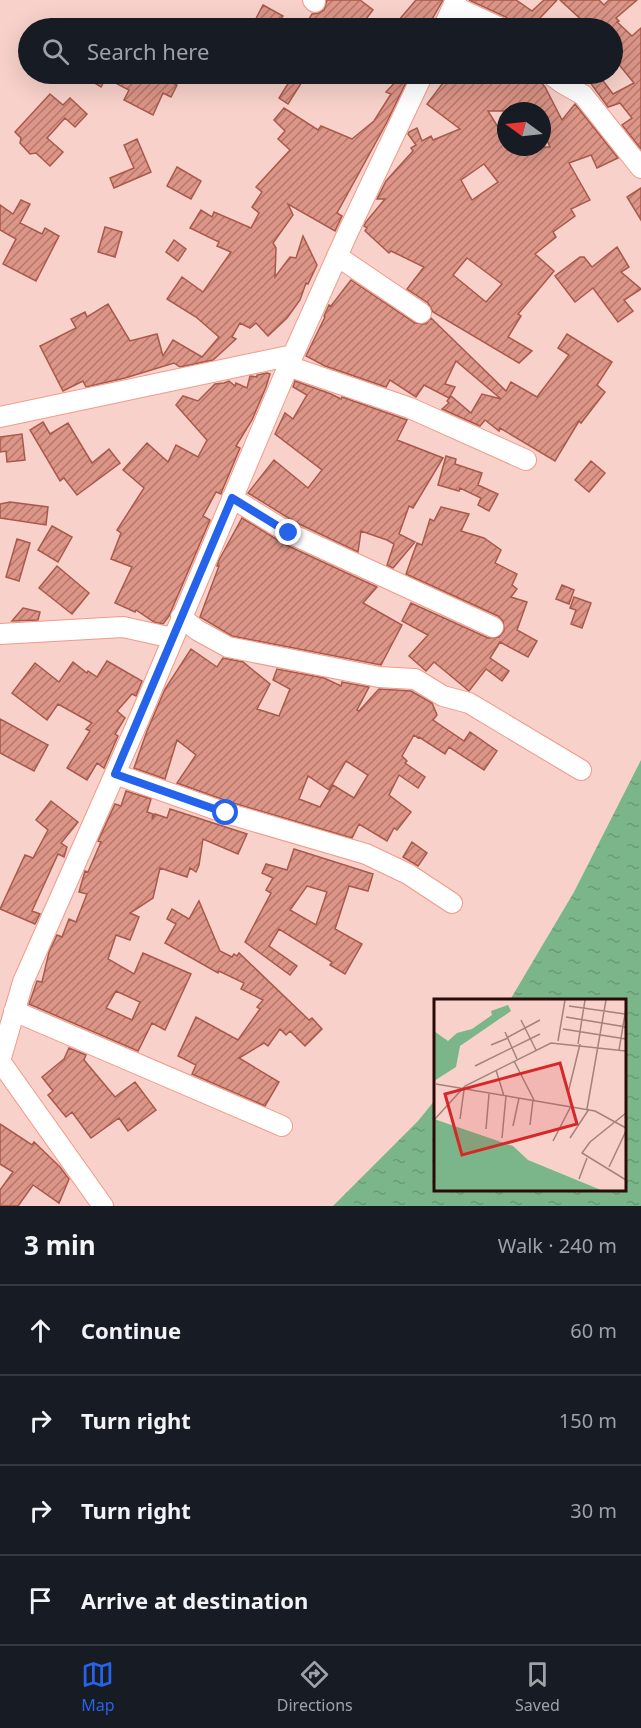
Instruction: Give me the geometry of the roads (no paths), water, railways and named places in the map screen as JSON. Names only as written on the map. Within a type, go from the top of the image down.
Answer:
[{"type":"street","points":[[448,18],[455,3],[483,18]]},
{"type":"street","points":[[103,1206],[0,1061],[14,1011],[23,982],[115,774],[291,360],[418,84]]},
{"type":"street","points":[[564,84],[583,95],[641,168]]},
{"type":"street","points":[[337,256],[421,313]]},
{"type":"street","points":[[0,417],[291,360],[410,408],[526,460]]},
{"type":"street","points":[[232,498],[289,533],[493,627]]},
{"type":"street","points":[[182,617],[197,630],[228,647],[380,677],[415,679],[442,696],[469,703],[581,770]]},
{"type":"street","points":[[0,634],[105,627],[139,630],[172,638]]},
{"type":"street","points":[[115,774],[226,813],[366,854],[408,874],[452,903]]},
{"type":"street","points":[[14,1011],[282,1126]]},
{"type":"water","points":[[641,760],[641,1206],[333,1206],[418,1121],[434,1101],[434,1191],[626,1191],[626,999],[511,999],[574,892]]}]
